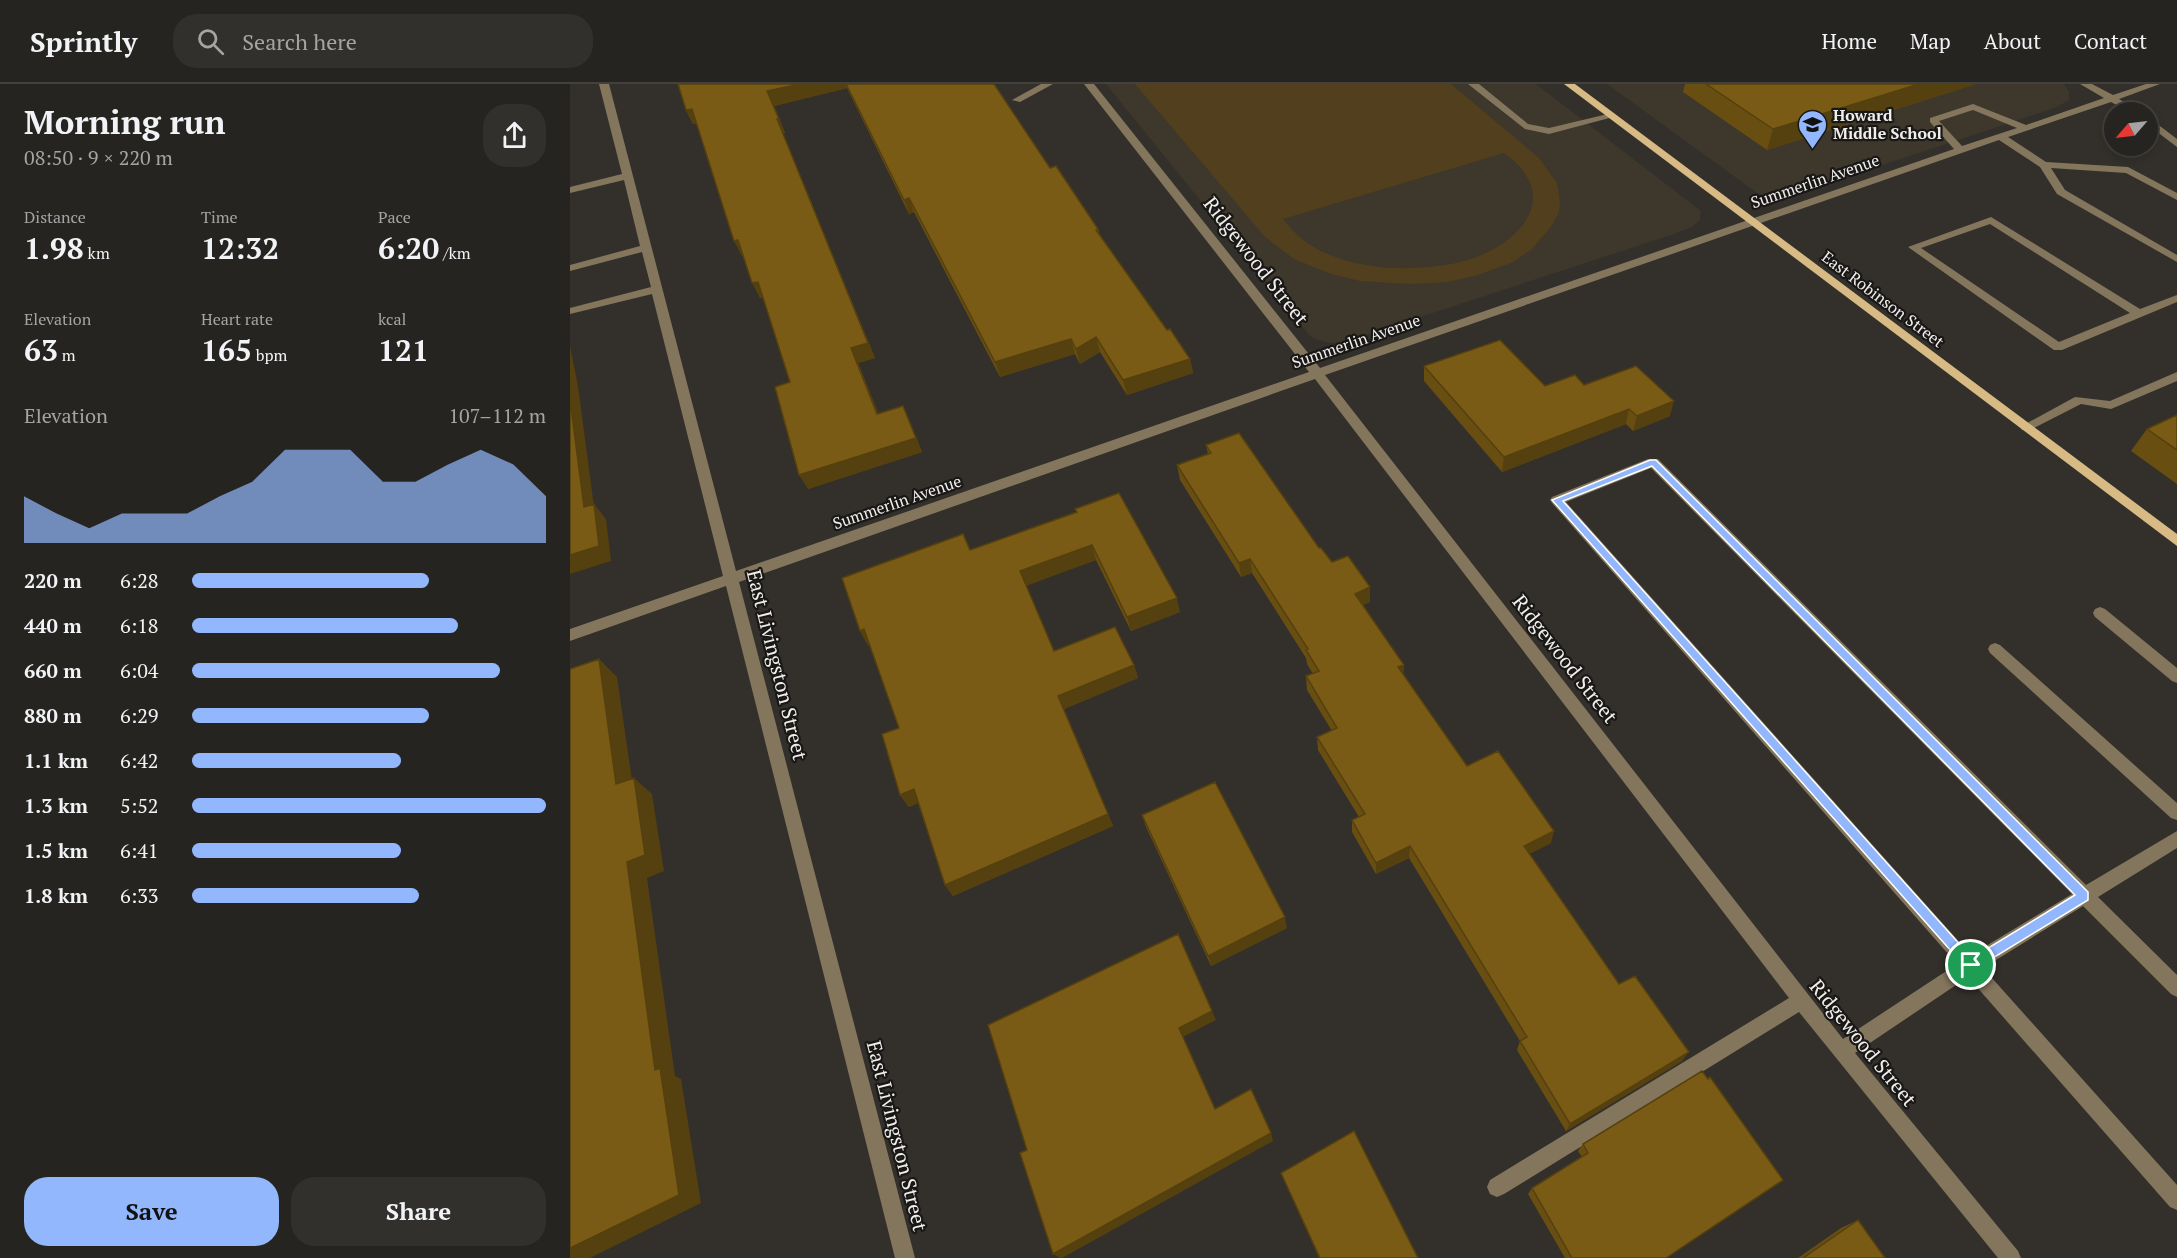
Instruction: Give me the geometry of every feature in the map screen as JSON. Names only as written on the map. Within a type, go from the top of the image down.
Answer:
[{"type":"main road","name":"East Robinson Street","points":[[1569,84],[2177,541]]},
{"type":"street","name":"East Livingston Street","points":[[604,84],[905,1258]]},
{"type":"street","points":[[1017,100],[1048,84]]},
{"type":"street","name":"Ridgewood Street","points":[[1089,84],[1317,373],[1841,1051],[2011,1258]]},
{"type":"street","points":[[1473,84],[1525,126],[1549,131],[1612,116]]},
{"type":"street","points":[[2085,84],[2119,102]]},
{"type":"street","name":"Summerlin Avenue","points":[[570,635],[1317,373],[2155,84]]},
{"type":"street","points":[[1961,151],[1933,120],[1973,107],[2026,128]]},
{"type":"street","points":[[2158,128],[2177,144]]},
{"type":"street","points":[[2001,137],[2044,165],[2061,192],[2177,260]]},
{"type":"street","points":[[2044,165],[2128,170],[2177,197]]},
{"type":"street","points":[[570,190],[627,176]]},
{"type":"street","points":[[2139,314],[1991,220],[1913,247],[2058,347],[2139,314],[2177,298]]},
{"type":"street","points":[[570,268],[646,248]]},
{"type":"street","points":[[570,311],[657,289]]},
{"type":"street","points":[[2026,427],[2079,400],[2111,405],[2177,376]]},
{"type":"street","points":[[2177,988],[1653,462],[1557,500],[2177,1200]]},
{"type":"street","points":[[2100,613],[2177,678]]},
{"type":"street","points":[[1995,649],[2177,813]]},
{"type":"street","points":[[1841,1051],[1971,965],[2177,839]]},
{"type":"street","points":[[1497,1187],[1802,1000]]},
{"type":"shaded area","points":[[1106,84],[1536,84],[1701,211],[1700,220],[1692,227],[1674,234],[1344,342],[1330,343],[1310,336]]},
{"type":"shaded area","points":[[1135,84],[1451,84],[1539,158],[1557,183],[1560,202],[1559,212],[1551,227],[1531,250],[1511,263],[1475,276],[1447,282],[1410,284],[1360,281],[1331,274],[1294,259],[1265,237]],"holes":[[[1504,153],[1523,171],[1532,188],[1532,205],[1525,221],[1513,235],[1496,247],[1477,257],[1456,263],[1418,268],[1359,264],[1322,251],[1306,242],[1283,219]]]},
{"type":"shaded area","name":"Howard Middle School","points":[[1607,84],[2064,84],[2069,92],[2069,100],[2057,107],[1786,197],[1770,197],[1757,193]]},
{"type":"building","points":[[678,84],[800,84],[767,91],[868,343],[851,348],[877,414],[903,406],[916,438],[799,475],[775,387],[790,382],[758,282],[752,283],[738,240],[734,241],[692,109],[686,110]]},
{"type":"building","points":[[846,84],[994,84],[1050,168],[1056,166],[1098,229],[1096,230],[1190,359],[1123,380],[1096,337],[1076,349],[1071,339],[995,362],[909,198],[904,200]]},
{"type":"building","points":[[1706,84],[1919,84],[1773,129]]},
{"type":"building","points":[[1500,340],[1545,386],[1575,375],[1584,385],[1636,366],[1674,401],[1637,416],[1629,409],[1504,457],[1424,366]]},
{"type":"building","points":[[570,400],[584,507],[594,504],[599,546],[570,555]]},
{"type":"building","points":[[2177,415],[2177,450],[2147,429]]},
{"type":"building","points":[[1239,433],[1319,548],[1332,562],[1348,556],[1370,587],[1355,594],[1404,665],[1398,667],[1467,766],[1498,751],[1554,831],[1524,846],[1619,984],[1635,976],[1689,1052],[1570,1124],[1520,1041],[1527,1037],[1410,846],[1376,863],[1352,820],[1365,814],[1317,737],[1337,728],[1306,676],[1319,671],[1306,650],[1308,649],[1250,559],[1239,563],[1177,465],[1211,453],[1206,445]]},
{"type":"building","points":[[1119,493],[1177,598],[1127,617],[1092,545],[1020,571],[1054,651],[1115,627],[1134,665],[1058,696],[1108,814],[945,885],[914,789],[900,795],[882,734],[899,728],[864,629],[860,631],[842,578],[963,534],[970,550],[1077,512],[1075,509]]},
{"type":"building","points":[[599,659],[616,784],[634,778],[645,855],[627,862],[655,1070],[660,1068],[679,1195],[570,1248],[570,669]]},
{"type":"building","points":[[1215,782],[1285,917],[1208,956],[1142,815]]},
{"type":"building","points":[[1178,934],[1212,1011],[1179,1028],[1215,1109],[1251,1089],[1271,1133],[1053,1254],[1020,1153],[1027,1150],[988,1025]]},
{"type":"building","points":[[1702,1071],[1708,1079],[1710,1077],[1783,1180],[1666,1258],[1572,1258],[1532,1188],[1588,1153],[1583,1144]]},
{"type":"building","points":[[1354,1131],[1418,1258],[1320,1258],[1281,1173]]},
{"type":"building","points":[[1858,1220],[1885,1258],[1803,1258]]},
{"type":"place","name":"Howard Middle School","points":[[1812,150]]},
{"type":"route","points":[[1653,462],[2084,896],[1971,965],[1557,500],[1653,462]]}]
